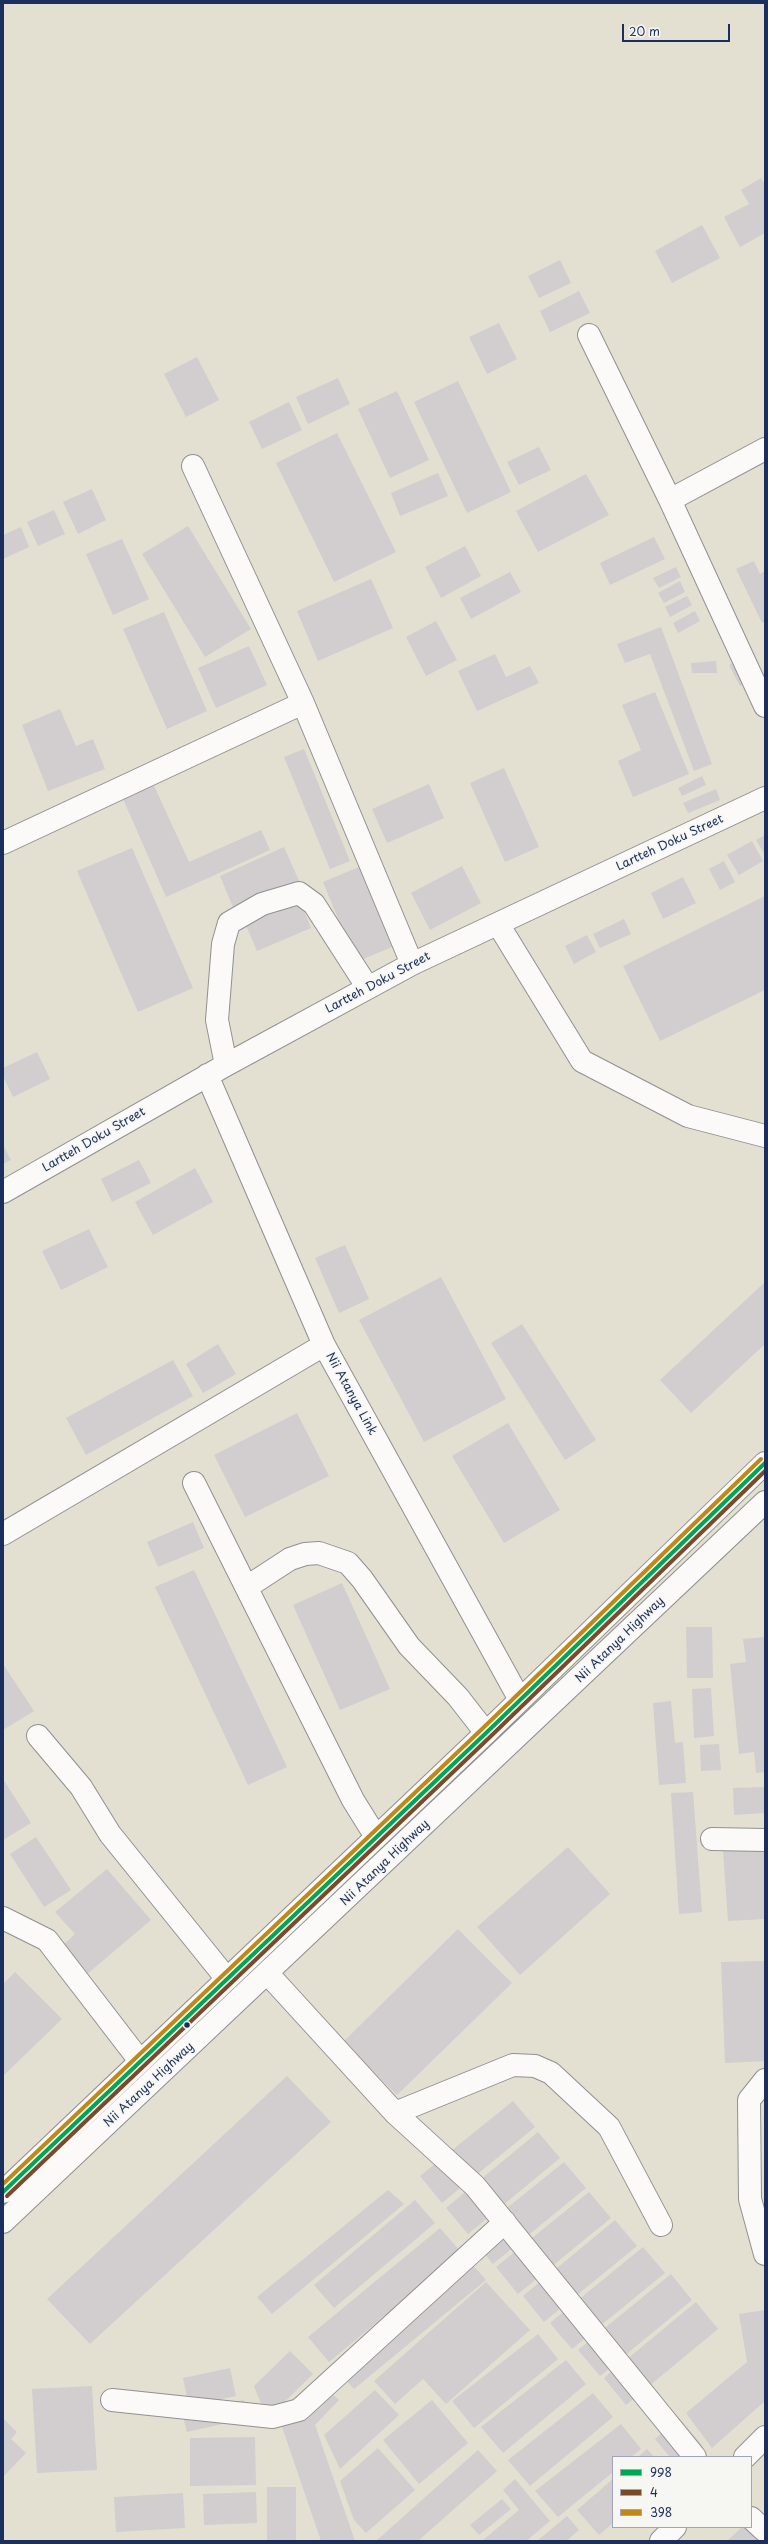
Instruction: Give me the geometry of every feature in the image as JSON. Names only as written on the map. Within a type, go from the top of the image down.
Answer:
[{"type":"street","points":[[590,335],[670,500],[765,706]]},
{"type":"street","points":[[670,500],[765,449]]},
{"type":"street","points":[[193,466],[303,703],[412,964]]},
{"type":"street","points":[[3,843],[303,703]]},
{"type":"street","name":"Lartteh Doku Street","points":[[3,1192],[207,1075],[412,964],[765,798]]},
{"type":"street","points":[[226,1065],[217,1020],[222,944],[229,923],[262,904],[299,893],[314,904],[368,988]]},
{"type":"street","points":[[498,924],[582,1061],[688,1116],[765,1136]]},
{"type":"street","name":"Nii Atanya Link","points":[[207,1075],[324,1345],[520,1700]]},
{"type":"street","points":[[3,1534],[324,1345]]},
{"type":"street","points":[[3,2192],[486,1733],[765,1463]]},
{"type":"street","points":[[194,1483],[353,1800],[376,1837]]},
{"type":"street","name":"Nii Atanya Highway","points":[[3,2222],[268,1974],[765,1502]]},
{"type":"street","points":[[247,1587],[290,1559],[305,1554],[319,1553],[348,1563],[362,1579],[409,1646],[458,1697],[486,1733]]},
{"type":"street","points":[[38,1736],[81,1787],[110,1834],[227,1979]]},
{"type":"street","points":[[712,1839],[765,1840]]},
{"type":"street","points":[[3,1918],[47,1940],[140,2061]]},
{"type":"street","points":[[268,1974],[394,2114],[475,2186],[506,2222],[694,2456]]},
{"type":"street","points":[[394,2114],[513,2065],[535,2066],[551,2073],[609,2127],[661,2225]]},
{"type":"street","points":[[765,2080],[749,2100],[750,2199],[765,2254]]},
{"type":"street","points":[[112,2400],[273,2416],[299,2410],[506,2222]]},
{"type":"street","points":[[746,2456],[765,2437]]},
{"type":"street","points":[[752,2519],[765,2531]]},
{"type":"street","points":[[661,2541],[674,2528]]},
{"type":"building","points":[[761,178],[765,185],[765,233],[740,247],[724,217],[749,204],[741,190]]},
{"type":"building","points":[[702,225],[720,258],[672,283],[655,251]]},
{"type":"building","points":[[560,260],[571,283],[539,298],[528,276]]},
{"type":"building","points":[[579,291],[590,313],[550,332],[540,311]]},
{"type":"building","points":[[499,323],[517,359],[487,374],[469,337]]},
{"type":"building","points":[[197,357],[219,400],[186,417],[164,374]]},
{"type":"building","points":[[338,378],[350,404],[308,424],[296,397]]},
{"type":"building","points":[[458,381],[511,492],[467,513],[414,402]]},
{"type":"building","points":[[397,391],[429,460],[390,478],[358,409]]},
{"type":"building","points":[[289,402],[302,430],[262,449],[249,422]]},
{"type":"building","points":[[337,433],[396,552],[334,582],[276,463]]},
{"type":"building","points":[[539,447],[551,470],[519,485],[507,462]]},
{"type":"building","points":[[438,473],[448,496],[400,516],[391,493]]},
{"type":"building","points":[[586,474],[609,515],[538,552],[516,511]]},
{"type":"building","points":[[92,489],[106,520],[78,534],[63,502]]},
{"type":"building","points":[[54,510],[65,534],[38,546],[27,522]]},
{"type":"building","points":[[188,526],[251,629],[205,657],[142,554]]},
{"type":"building","points":[[21,527],[29,547],[3,559],[3,535]]},
{"type":"building","points":[[654,537],[665,559],[610,585],[600,563]]},
{"type":"building","points":[[122,539],[149,599],[113,615],[86,554]]},
{"type":"building","points":[[465,546],[481,576],[441,598],[425,567]]},
{"type":"building","points":[[754,561],[760,574],[765,571],[765,622],[762,623],[736,569]]},
{"type":"building","points":[[676,567],[681,577],[659,588],[653,578]]},
{"type":"building","points":[[510,572],[521,592],[471,619],[460,598]]},
{"type":"building","points":[[371,579],[393,628],[318,661],[297,611]]},
{"type":"building","points":[[680,581],[685,592],[664,603],[658,593]]},
{"type":"building","points":[[687,596],[692,605],[670,617],[665,607]]},
{"type":"building","points":[[695,611],[700,621],[678,633],[673,623]]},
{"type":"building","points":[[164,612],[207,711],[167,729],[123,629]]},
{"type":"building","points":[[436,621],[457,660],[426,676],[406,637]]},
{"type":"building","points":[[661,627],[712,764],[694,771],[650,654],[625,663],[617,644]]},
{"type":"building","points":[[249,646],[267,685],[216,708],[198,668]]},
{"type":"building","points":[[495,654],[506,677],[530,666],[539,683],[477,711],[458,671]]},
{"type":"building","points":[[738,660],[748,682],[740,686],[729,665]]},
{"type":"building","points":[[716,661],[717,673],[692,673],[691,663]]},
{"type":"building","points":[[655,692],[689,774],[633,797],[618,761],[641,750],[622,705]]},
{"type":"building","points":[[60,709],[76,746],[93,739],[105,769],[48,791],[22,725]]},
{"type":"building","points":[[304,749],[350,861],[330,869],[284,757]]},
{"type":"building","points":[[504,768],[539,847],[505,862],[470,783]]},
{"type":"building","points":[[702,776],[706,785],[682,796],[678,788]]},
{"type":"building","points":[[151,779],[189,862],[261,830],[270,850],[166,897],[120,792]]},
{"type":"building","points":[[429,784],[444,818],[387,843],[372,809]]},
{"type":"building","points":[[716,789],[720,800],[688,813],[683,803]]},
{"type":"building","points":[[765,835],[765,855],[756,840]]},
{"type":"building","points":[[752,841],[763,861],[739,875],[727,855]]},
{"type":"building","points":[[284,847],[300,883],[235,912],[220,876]]},
{"type":"building","points":[[132,848],[193,988],[138,1012],[77,871]]},
{"type":"building","points":[[724,861],[735,882],[720,890],[709,869]]},
{"type":"building","points":[[462,866],[481,903],[430,930],[411,893]]},
{"type":"building","points":[[359,867],[392,947],[356,962],[323,882]]},
{"type":"building","points":[[683,877],[696,903],[663,919],[651,893]]},
{"type":"building","points":[[765,896],[765,990],[660,1041],[623,966]]},
{"type":"building","points":[[299,898],[311,928],[257,951],[244,921]]},
{"type":"building","points":[[624,919],[631,934],[600,948],[593,934]]},
{"type":"building","points":[[587,935],[596,952],[574,964],[565,946]]},
{"type":"building","points":[[37,1052],[50,1079],[13,1097],[3,1076],[3,1068]]},
{"type":"building","points":[[3,1145],[11,1160],[3,1164]]},
{"type":"building","points":[[139,1160],[151,1183],[112,1202],[101,1179]]},
{"type":"building","points":[[195,1168],[213,1202],[153,1235],[135,1202]]},
{"type":"building","points":[[89,1229],[108,1267],[61,1290],[42,1251]]},
{"type":"building","points":[[345,1245],[369,1299],[339,1313],[315,1258]]},
{"type":"building","points":[[441,1277],[506,1399],[424,1442],[359,1320]]},
{"type":"building","points":[[765,1282],[765,1344],[691,1413],[660,1380]]},
{"type":"building","points":[[522,1324],[596,1440],[565,1460],[491,1343]]},
{"type":"building","points":[[218,1344],[236,1374],[203,1393],[186,1364]]},
{"type":"building","points":[[173,1360],[193,1396],[86,1455],[66,1418]]},
{"type":"building","points":[[297,1413],[329,1476],[245,1517],[214,1455]]},
{"type":"building","points":[[508,1423],[560,1510],[504,1543],[452,1456]]},
{"type":"building","points":[[193,1522],[204,1548],[158,1567],[147,1542]]},
{"type":"building","points":[[194,1570],[287,1767],[248,1785],[155,1587]]},
{"type":"building","points":[[342,1583],[390,1689],[340,1710],[293,1605]]},
{"type":"building","points":[[686,1627],[712,1627],[713,1678],[687,1678]]},
{"type":"building","points":[[765,1637],[765,1772],[756,1773],[754,1752],[739,1754],[730,1664],[746,1662],[743,1639]]},
{"type":"building","points":[[3,1664],[34,1711],[3,1730]]},
{"type":"building","points":[[711,1688],[714,1736],[694,1738],[692,1689]]},
{"type":"building","points":[[671,1701],[675,1743],[683,1742],[686,1783],[659,1785],[653,1703]]},
{"type":"building","points":[[719,1744],[721,1770],[701,1771],[700,1745]]},
{"type":"building","points":[[5,1782],[31,1823],[3,1840],[3,1783]]},
{"type":"building","points":[[765,1787],[765,1813],[734,1815],[733,1788]]},
{"type":"building","points":[[693,1792],[702,1912],[679,1914],[671,1793]]},
{"type":"building","points":[[36,1837],[71,1890],[44,1907],[10,1854]]},
{"type":"building","points":[[568,1847],[610,1894],[520,1975],[477,1927]]},
{"type":"building","points":[[765,1847],[765,1919],[728,1921],[723,1850]]},
{"type":"building","points":[[107,1869],[151,1920],[86,1975],[60,1948],[75,1934],[55,1912]]},
{"type":"building","points":[[458,1929],[512,1983],[397,2095],[343,2042]]},
{"type":"building","points":[[764,1961],[765,2061],[725,2063],[721,1962]]},
{"type":"building","points":[[15,1972],[62,2019],[3,2076],[3,1984]]},
{"type":"building","points":[[287,2076],[331,2122],[90,2344],[47,2299]]},
{"type":"building","points":[[513,2101],[535,2127],[442,2203],[420,2176]]},
{"type":"building","points":[[538,2132],[560,2158],[468,2234],[446,2208]]},
{"type":"building","points":[[564,2162],[586,2188],[493,2264],[471,2237]]},
{"type":"building","points":[[388,2190],[404,2204],[272,2314],[257,2297]]},
{"type":"building","points":[[589,2192],[611,2218],[518,2294],[496,2267]]},
{"type":"building","points":[[415,2200],[435,2223],[334,2308],[314,2285]]},
{"type":"building","points":[[615,2220],[637,2246],[544,2322],[523,2296]]},
{"type":"building","points":[[440,2228],[461,2252],[329,2362],[308,2337]]},
{"type":"building","points":[[643,2247],[665,2273],[572,2349],[550,2323]]},
{"type":"building","points":[[464,2255],[486,2280],[354,2389],[332,2365]]},
{"type":"building","points":[[671,2274],[692,2300],[600,2376],[578,2350]]},
{"type":"building","points":[[486,2282],[530,2330],[446,2404],[423,2379],[395,2404],[374,2381]]},
{"type":"building","points":[[696,2302],[718,2329],[626,2405],[604,2378]]},
{"type":"building","points":[[765,2310],[765,2401],[712,2448],[686,2413],[747,2362],[739,2314]]},
{"type":"building","points":[[538,2334],[558,2359],[474,2428],[452,2401]]},
{"type":"building","points":[[290,2351],[313,2374],[267,2419],[254,2386]]},
{"type":"building","points":[[566,2360],[586,2384],[503,2453],[481,2427]]},
{"type":"building","points":[[230,2368],[236,2396],[189,2406],[183,2378]]},
{"type":"building","points":[[317,2379],[339,2400],[315,2425],[355,2541],[321,2541],[279,2418]]},
{"type":"building","points":[[92,2386],[97,2470],[37,2473],[32,2389]]},
{"type":"building","points":[[375,2390],[399,2415],[340,2469],[324,2435]]},
{"type":"building","points":[[593,2393],[613,2417],[530,2486],[508,2460]]},
{"type":"building","points":[[244,2400],[249,2418],[187,2432],[182,2413]]},
{"type":"building","points":[[432,2400],[468,2443],[419,2484],[383,2440]]},
{"type":"building","points":[[3,2418],[17,2432],[11,2439],[26,2453],[3,2477]]},
{"type":"building","points":[[679,2418],[702,2445],[688,2456],[669,2456],[655,2439]]},
{"type":"building","points":[[621,2424],[641,2449],[632,2456],[612,2456],[612,2473],[558,2517],[535,2491]]},
{"type":"building","points":[[255,2437],[256,2485],[190,2486],[190,2438]]},
{"type":"building","points":[[378,2448],[415,2490],[366,2533],[354,2520],[340,2481]]},
{"type":"building","points":[[647,2449],[653,2456],[639,2456]]},
{"type":"building","points":[[478,2450],[497,2471],[418,2541],[376,2541]]},
{"type":"building","points":[[515,2479],[550,2521],[526,2541],[482,2541],[519,2510],[503,2490]]},
{"type":"building","points":[[612,2480],[612,2524],[599,2535],[577,2510]]},
{"type":"building","points":[[267,2487],[296,2487],[296,2541],[267,2541]]},
{"type":"building","points":[[256,2492],[257,2523],[204,2525],[203,2494]]},
{"type":"building","points":[[183,2493],[185,2528],[116,2532],[114,2497]]},
{"type":"building","points":[[502,2499],[511,2509],[479,2535],[470,2525]]},
{"type":"building","points":[[567,2516],[579,2530],[566,2541],[537,2541]]},
{"type":"building","points":[[741,2528],[752,2528],[764,2541],[727,2541]]},
{"type":"transit line","name":"398","points":[[3,2184],[482,1729],[761,1459]]},
{"type":"transit line","name":"998","points":[[3,2192],[486,1733],[765,1463]]},
{"type":"transit line","name":"4","points":[[7,2196],[490,1737],[765,1471]]}]
